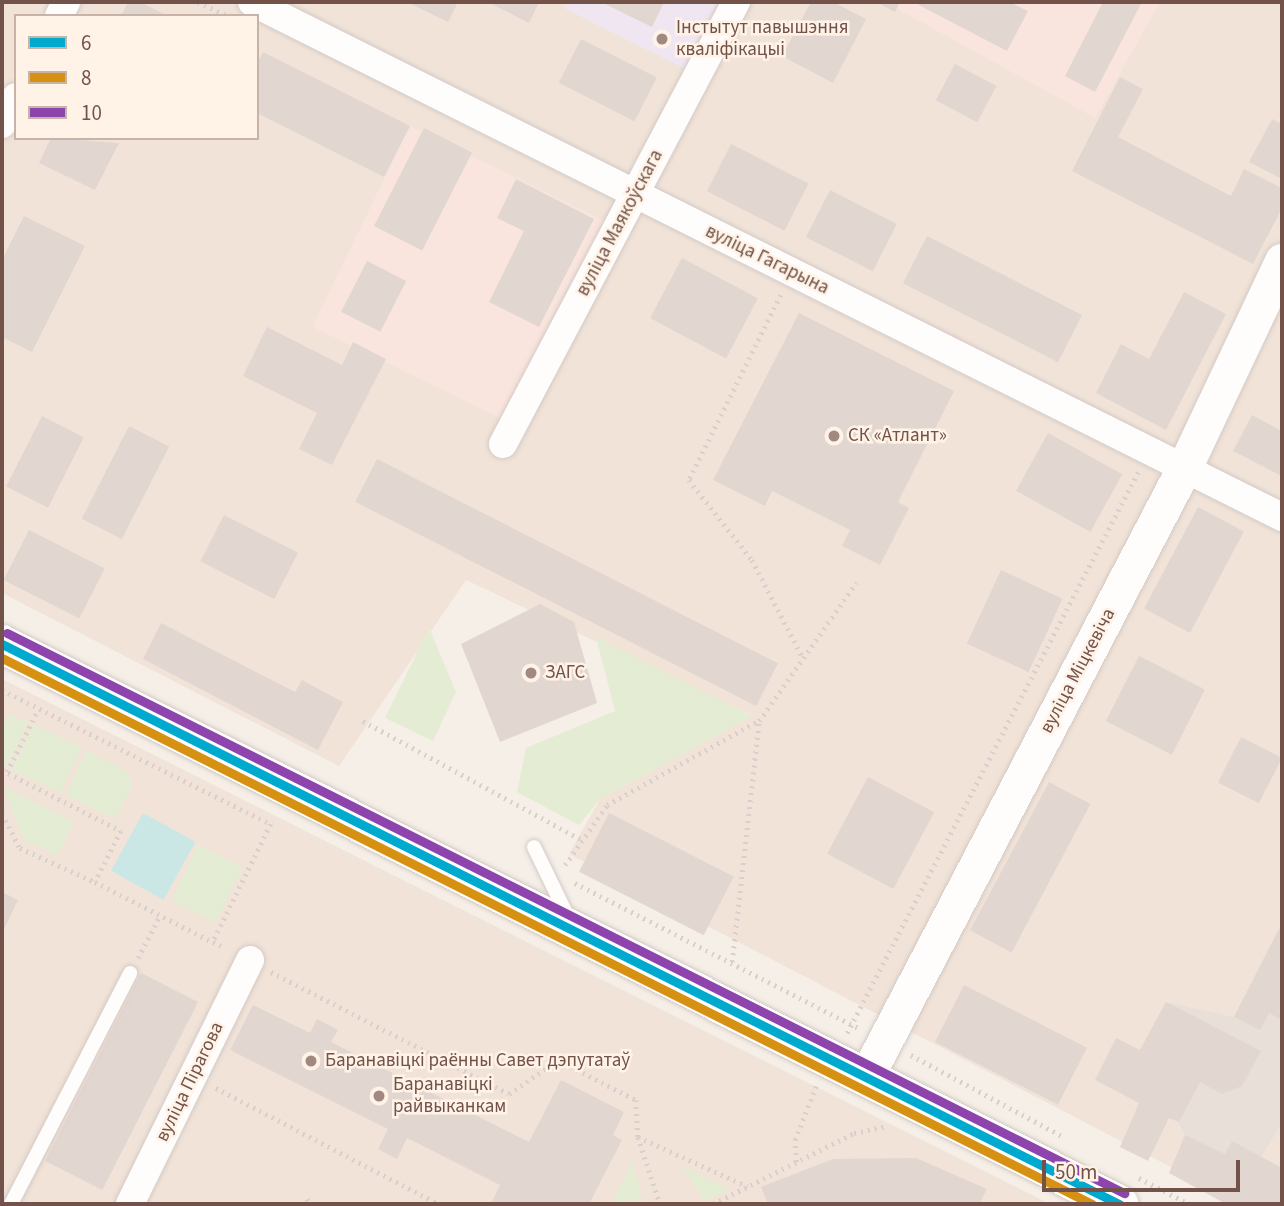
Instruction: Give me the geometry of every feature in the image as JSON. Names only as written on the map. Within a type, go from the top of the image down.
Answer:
[{"type":"main road","points":[[2,645],[866,1077],[1124,1188]]},
{"type":"street","name":"вуліца Гагарына","points":[[252,2],[635,195],[1152,447],[1282,517]]},
{"type":"street","name":"вуліца Маякоўскага","points":[[503,444],[736,2]]},
{"type":"street","points":[[2,124],[14,101]]},
{"type":"street","name":"вуліца Міцкевіча","points":[[866,1077],[1186,464],[1282,261]]},
{"type":"street","name":"вуліца Пірагова","points":[[130,1204],[250,960]]},
{"type":"lane","points":[[534,847],[576,932]]},
{"type":"lane","points":[[11,1204],[130,974]]},
{"type":"path","points":[[198,2],[224,14]]},
{"type":"path","points":[[792,272],[689,480],[752,560],[803,658]]},
{"type":"path","points":[[796,1162],[795,1140],[831,1060],[1152,447]]},
{"type":"path","points":[[856,583],[759,721],[607,805],[580,839],[560,879],[732,962],[1070,1140]]},
{"type":"path","points":[[2,690],[271,824],[213,942]]},
{"type":"path","points":[[38,709],[4,771],[121,831],[95,882]]},
{"type":"path","points":[[363,721],[580,839]]},
{"type":"path","points":[[732,962],[759,721]]},
{"type":"path","points":[[2,814],[20,848],[95,882],[509,1094],[558,1060],[636,1100],[638,1137],[660,1204]]},
{"type":"path","points":[[130,974],[160,915]]},
{"type":"path","points":[[205,1084],[439,1204]]},
{"type":"path","points":[[713,1204],[854,1133],[892,1128]]},
{"type":"path","points":[[638,1137],[748,1187]]},
{"type":"path","points":[[1124,1188],[1189,1204]]},
{"type":"shaded area","points":[[2,2],[1282,2],[1282,1204],[1242,1204],[569,854],[600,799],[751,715],[466,580],[339,766],[2,593]]},
{"type":"shaded area","name":"Інстытут павышэння кваліфікацыі","points":[[567,2],[719,2],[685,69],[564,8]]},
{"type":"shaded area","points":[[885,2],[1160,2],[1095,118]]},
{"type":"shaded area","points":[[410,126],[604,221],[506,421],[312,326]]},
{"type":"shaded area","points":[[2,679],[1050,1204],[2,1204]]},
{"type":"shaded area","points":[[1282,923],[1282,1123],[1261,1157],[1232,1141],[1225,1154],[1185,1135],[1178,1122],[1095,1080],[1116,1038],[1140,1050],[1166,1002],[1234,1017]]},
{"type":"green space","points":[[429,628],[456,692],[433,741],[385,718]]},
{"type":"green space","points":[[596,637],[752,716],[600,799],[579,825],[517,792],[526,748],[615,711]]},
{"type":"green space","points":[[10,714],[29,723],[8,766],[2,763],[2,730]]},
{"type":"green space","points":[[33,724],[82,748],[61,793],[11,769]]},
{"type":"green space","points":[[87,750],[128,772],[132,786],[115,819],[66,795]]},
{"type":"green space","points":[[2,786],[74,822],[58,855],[25,841]]},
{"type":"green space","points":[[198,845],[243,867],[216,923],[171,901]]},
{"type":"green space","points":[[632,1161],[643,1204],[612,1204]]},
{"type":"green space","points":[[682,1165],[729,1189],[704,1201]]},
{"type":"water","points":[[143,813],[195,842],[163,900],[111,871]]},
{"type":"building","points":[[128,2],[140,2],[164,14],[122,14]]},
{"type":"building","points":[[407,2],[458,2],[448,22]]},
{"type":"building","points":[[488,2],[539,2],[529,23]]},
{"type":"building","points":[[601,2],[664,2],[652,27]]},
{"type":"building","points":[[811,2],[833,2],[866,19],[833,83],[782,56]]},
{"type":"building","points":[[876,2],[900,2],[895,12]]},
{"type":"building","points":[[913,2],[1009,2],[1028,11],[1007,51]]},
{"type":"building","points":[[1103,2],[1142,2],[1095,92],[1065,76]]},
{"type":"building","points":[[581,39],[657,78],[634,121],[559,83]]},
{"type":"building","points":[[263,52],[410,126],[384,177],[259,114],[259,60]]},
{"type":"building","points":[[955,64],[996,86],[977,122],[936,100]]},
{"type":"building","points":[[1120,77],[1143,89],[1118,137],[1231,196],[1244,169],[1282,188],[1282,208],[1253,264],[1072,171]]},
{"type":"building","points":[[1272,119],[1282,124],[1282,179],[1249,162]]},
{"type":"building","points":[[424,128],[472,153],[422,251],[374,226]]},
{"type":"building","points":[[50,140],[119,143],[95,190],[39,163]]},
{"type":"building","points":[[731,144],[809,183],[784,231],[707,191]]},
{"type":"building","points":[[516,179],[594,219],[539,327],[489,302],[524,231],[497,218]]},
{"type":"building","points":[[830,190],[897,224],[873,271],[806,237]]},
{"type":"building","points":[[24,216],[85,246],[32,352],[2,337],[2,260]]},
{"type":"building","points":[[927,236],[1082,315],[1058,362],[903,283]]},
{"type":"building","points":[[682,258],[758,298],[726,358],[650,318]]},
{"type":"building","points":[[367,261],[406,281],[380,332],[341,312]]},
{"type":"building","points":[[1184,292],[1226,314],[1166,430],[1096,393],[1121,344],[1149,359]]},
{"type":"building","name":"СК «Атлант»","points":[[799,313],[954,391],[898,502],[909,508],[880,565],[842,546],[850,530],[772,491],[765,506],[713,480]]},
{"type":"building","points":[[267,327],[342,365],[353,342],[386,359],[332,465],[299,449],[317,413],[243,376]]},
{"type":"building","points":[[1252,415],[1282,431],[1282,476],[1233,451]]},
{"type":"building","points":[[42,416],[84,437],[48,508],[6,486]]},
{"type":"building","points":[[129,426],[169,446],[122,539],[82,519]]},
{"type":"building","points":[[1048,433],[1122,474],[1090,532],[1016,491]]},
{"type":"building","points":[[377,459],[778,663],[756,706],[355,502]]},
{"type":"building","points":[[1198,507],[1244,531],[1190,633],[1144,609]]},
{"type":"building","points":[[224,515],[298,553],[274,599],[200,561]]},
{"type":"building","points":[[29,530],[105,569],[79,618],[4,580]]},
{"type":"building","points":[[1001,570],[1063,599],[1028,672],[967,643]]},
{"type":"building","name":"ЗАГС","points":[[540,604],[574,622],[597,703],[500,742],[461,644]]},
{"type":"building","points":[[161,623],[295,692],[302,680],[343,702],[318,750],[143,659]]},
{"type":"building","points":[[1139,656],[1205,690],[1172,755],[1106,721]]},
{"type":"building","points":[[1241,737],[1282,758],[1259,803],[1218,782]]},
{"type":"building","points":[[868,777],[934,812],[893,889],[827,854]]},
{"type":"building","points":[[1049,782],[1090,804],[1012,952],[970,930]]},
{"type":"building","points":[[609,813],[734,877],[704,935],[579,872]]},
{"type":"building","points":[[2,892],[18,900],[2,933]]},
{"type":"building","points":[[1282,923],[1282,1020],[1269,1013],[1260,1030],[1234,1017]]},
{"type":"building","points":[[141,973],[198,1002],[102,1190],[45,1161]]},
{"type":"building","points":[[964,985],[1087,1048],[1058,1105],[935,1042]]},
{"type":"building","points":[[1166,1002],[1261,1051],[1242,1086],[1222,1094],[1200,1082],[1179,1122],[1169,1118],[1148,1161],[1120,1147],[1139,1103],[1095,1080],[1116,1038],[1140,1050]]},
{"type":"building","name":"Баранавіцкі райвыканкам","points":[[253,1005],[310,1033],[317,1019],[338,1030],[331,1042],[529,1142],[561,1080],[624,1112],[613,1135],[622,1140],[589,1204],[491,1204],[500,1185],[407,1138],[397,1159],[378,1149],[388,1129],[230,1050]]},
{"type":"building","points":[[1185,1135],[1225,1154],[1232,1141],[1282,1168],[1282,1204],[1226,1204],[1169,1173]]},
{"type":"building","points":[[916,1158],[987,1189],[979,1204],[762,1204],[767,1202],[761,1187],[833,1159]]},
{"type":"transit line","name":"10","points":[[7,633],[1124,1193]]},
{"type":"transit line","name":"6","points":[[2,644],[1119,1204]]},
{"type":"transit line","name":"8","points":[[2,658],[1092,1204]]},
{"type":"place","name":"Інстытут павышэння кваліфікацыі","points":[[662,39]]},
{"type":"place","name":"СК «Атлант»","points":[[834,436]]},
{"type":"place","name":"ЗАГС","points":[[531,673]]},
{"type":"place","name":"Баранавіцкі раённы Савет дэпутатаў","points":[[311,1061]]},
{"type":"place","name":"Баранавіцкі райвыканкам","points":[[379,1096]]}]
